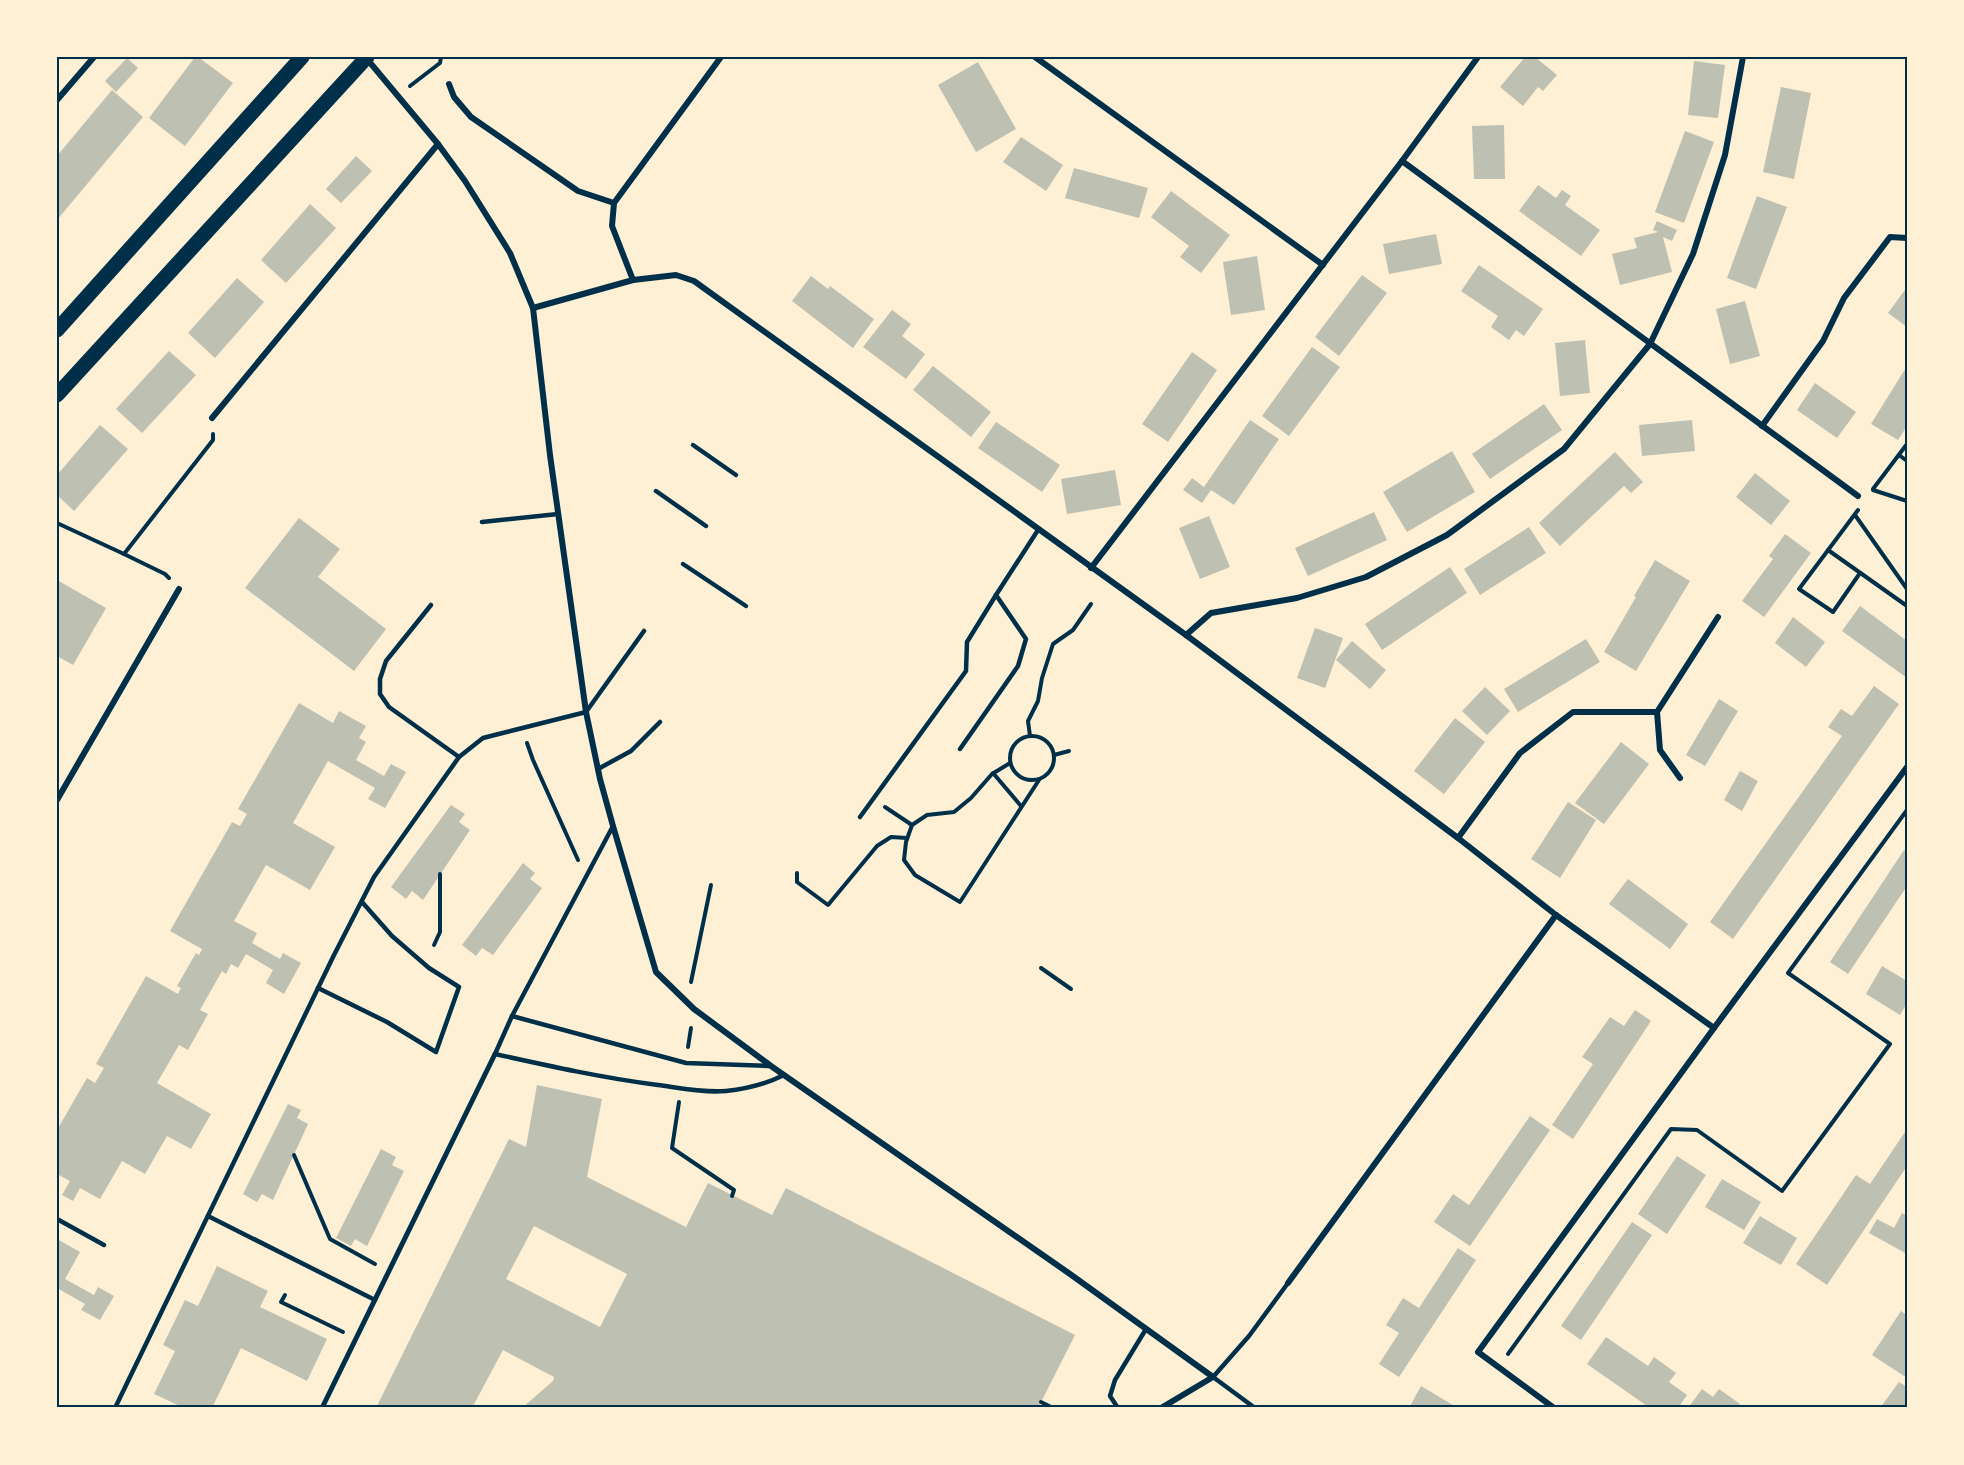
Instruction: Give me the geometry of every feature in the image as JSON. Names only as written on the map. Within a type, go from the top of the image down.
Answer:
[{"type":"main road","points":[[57,330],[302,57]]},
{"type":"main road","points":[[57,395],[366,58]]},
{"type":"street","points":[[57,100],[94,57]]},
{"type":"street","points":[[633,280],[612,226],[614,203],[721,57]]},
{"type":"street","points":[[1035,57],[1323,265]]},
{"type":"street","points":[[1091,568],[1402,161],[1478,57]]},
{"type":"street","points":[[1186,635],[1211,613],[1297,598],[1366,577],[1447,535],[1564,449],[1650,344],[1694,254],[1725,155],[1743,57]]},
{"type":"street","points":[[366,58],[438,144],[465,181],[510,253],[533,308],[558,514],[586,712],[613,825],[656,972],[694,1009],[771,1066],[1070,1274],[1213,1377],[1161,1408]]},
{"type":"street","points":[[449,84],[454,97],[471,117],[578,191],[614,203]]},
{"type":"street","points":[[212,418],[438,144]]},
{"type":"street","points":[[1402,161],[1858,496]]},
{"type":"street","points":[[1762,426],[1823,341],[1844,298],[1890,237],[1907,238]]},
{"type":"street","points":[[533,308],[633,280],[676,275],[694,281],[1186,635],[1458,838],[1556,915],[1714,1028]]},
{"type":"street","points":[[57,800],[179,589]]},
{"type":"street","points":[[1680,778],[1660,750],[1657,712],[1718,617]]},
{"type":"street","points":[[1458,838],[1520,753],[1573,712],[1657,712]]},
{"type":"street","points":[[1554,1408],[1478,1352],[1907,767]]},
{"type":"street","points":[[1288,1283],[1556,915]]},
{"type":"street","points":[[322,1408],[495,1054]]},
{"type":"lane","points":[[693,445],[736,475]]},
{"type":"lane","points":[[656,491],[706,526]]},
{"type":"lane","points":[[482,522],[558,514]]},
{"type":"lane","points":[[860,817],[966,671],[967,642],[1038,530]]},
{"type":"lane","points":[[683,564],[746,606]]},
{"type":"lane","points":[[960,749],[1018,666],[1026,639],[996,595]]},
{"type":"lane","points":[[430,605],[386,661],[380,679],[381,694],[389,707],[459,758]]},
{"type":"lane","points":[[115,1408],[374,877],[459,758],[483,738],[586,712],[644,631]]},
{"type":"lane","points":[[598,769],[631,751],[660,722]]},
{"type":"lane","points":[[613,825],[512,1016],[495,1054],[629,1082],[681,1089],[726,1091],[767,1083],[784,1075]]},
{"type":"lane","points":[[318,988],[387,1022],[436,1052],[459,987],[421,962],[392,936],[362,902]]},
{"type":"lane","points":[[512,1016],[686,1063],[771,1066]]},
{"type":"lane","points":[[208,1216],[375,1300]]},
{"type":"lane","points":[[57,1219],[104,1245]]},
{"type":"lane","points":[[1256,1408],[1213,1377],[1249,1336],[1288,1283]]},
{"type":"lane","points":[[1118,1408],[1110,1396],[1115,1380],[1146,1329]]},
{"type":"path","points":[[397,96],[440,63],[441,57]]},
{"type":"path","points":[[124,554],[213,440],[212,418]]},
{"type":"path","points":[[1869,496],[1907,444]]},
{"type":"path","points":[[1899,455],[1907,461]]},
{"type":"path","points":[[1873,490],[1907,501]]},
{"type":"path","points":[[1860,508],[1798,589],[1833,612],[1860,573]]},
{"type":"path","points":[[1855,515],[1907,589]]},
{"type":"path","points":[[57,523],[165,574],[179,589]]},
{"type":"path","points":[[1828,550],[1907,606]]},
{"type":"path","points":[[1030,736],[1029,721],[1038,700],[1042,678],[1053,644],[1073,630],[1090,604]]},
{"type":"path","points":[[522,728],[533,760],[586,876]]},
{"type":"path","points":[[1010,763],[993,773],[971,798],[954,812],[927,815],[912,825],[907,838],[904,861],[915,875],[960,902],[1021,806],[1039,780],[1049,773],[1054,761],[1052,748],[1043,738],[1024,737],[1014,745],[1010,763],[1015,774],[1020,778],[1039,780]]},
{"type":"path","points":[[1054,755],[1069,751]]},
{"type":"path","points":[[993,773],[1021,806]]},
{"type":"path","points":[[883,806],[912,825]]},
{"type":"path","points":[[1498,1367],[1671,1129],[1697,1130],[1782,1191],[1884,1053],[1890,1044],[1788,973],[1907,810]]},
{"type":"path","points":[[797,873],[797,882],[828,905],[878,846],[891,837],[907,838]]},
{"type":"path","points":[[434,945],[440,932],[440,874]]},
{"type":"path","points":[[1041,968],[1071,989]]},
{"type":"path","points":[[294,1155],[330,1239],[388,1271]]},
{"type":"path","points":[[285,1295],[281,1302],[336,1329]]},
{"type":"path","points":[[1041,1402],[1053,1408]]},
{"type":"building","points":[[195,57],[233,83],[185,146],[149,118]]},
{"type":"building","points":[[1525,57],[1535,57],[1557,75],[1543,91],[1538,87],[1523,106],[1500,87]]},
{"type":"building","points":[[127,58],[138,68],[116,92],[105,81]]},
{"type":"building","points":[[1694,61],[1725,65],[1718,118],[1688,115]]},
{"type":"building","points":[[978,62],[1016,129],[976,152],[938,85]]},
{"type":"building","points":[[1781,87],[1811,93],[1794,179],[1763,172]]},
{"type":"building","points":[[112,90],[143,117],[57,220],[57,156]]},
{"type":"building","points":[[1504,125],[1505,179],[1474,179],[1472,126]]},
{"type":"building","points":[[1685,131],[1714,142],[1684,223],[1655,212]]},
{"type":"building","points":[[1021,137],[1063,165],[1046,191],[1003,162]]},
{"type":"building","points":[[356,156],[372,171],[341,203],[326,189]]},
{"type":"building","points":[[1074,168],[1148,188],[1139,218],[1065,198]]},
{"type":"building","points":[[1538,185],[1556,198],[1562,190],[1571,196],[1565,205],[1600,230],[1581,256],[1519,211]]},
{"type":"building","points":[[1171,191],[1230,235],[1201,273],[1180,257],[1189,246],[1151,217]]},
{"type":"building","points":[[1757,196],[1787,207],[1756,289],[1727,278]]},
{"type":"building","points":[[310,204],[336,228],[286,283],[261,260]]},
{"type":"building","points":[[1657,221],[1677,230],[1672,241],[1663,237],[1672,272],[1620,285],[1612,254],[1637,248],[1634,238],[1658,232],[1653,230]]},
{"type":"building","points":[[1436,234],[1442,264],[1389,274],[1383,244]]},
{"type":"building","points":[[1257,256],[1265,310],[1231,315],[1223,262]]},
{"type":"building","points":[[1479,265],[1543,309],[1524,336],[1516,330],[1509,340],[1491,327],[1498,316],[1461,291]]},
{"type":"building","points":[[1362,275],[1387,293],[1339,356],[1315,337]]},
{"type":"building","points":[[811,276],[828,289],[830,286],[874,319],[853,348],[792,301]]},
{"type":"building","points":[[237,278],[264,302],[215,358],[188,333]]},
{"type":"building","points":[[1907,287],[1907,327],[1888,313]]},
{"type":"building","points":[[1745,301],[1760,356],[1730,364],[1716,309]]},
{"type":"building","points":[[892,310],[911,324],[902,336],[925,354],[906,379],[863,347]]},
{"type":"building","points":[[1585,340],[1590,393],[1560,396],[1555,343]]},
{"type":"building","points":[[1312,347],[1340,367],[1289,436],[1262,416]]},
{"type":"building","points":[[169,351],[196,375],[142,433],[116,409]]},
{"type":"building","points":[[1192,352],[1217,370],[1168,442],[1142,424]]},
{"type":"building","points":[[933,366],[991,412],[971,437],[913,390]]},
{"type":"building","points":[[1907,366],[1907,426],[1898,440],[1871,424]]},
{"type":"building","points":[[1815,383],[1856,412],[1837,438],[1797,410]]},
{"type":"building","points":[[1544,404],[1562,430],[1490,479],[1472,454]]},
{"type":"building","points":[[1250,420],[1279,439],[1234,505],[1211,490],[1202,503],[1183,490],[1192,478],[1204,487]]},
{"type":"building","points":[[1692,420],[1695,451],[1642,456],[1639,425]]},
{"type":"building","points":[[996,422],[1060,465],[1042,492],[978,448]]},
{"type":"building","points":[[100,425],[128,449],[74,511],[57,495],[57,475]]},
{"type":"building","points":[[1452,451],[1475,492],[1407,532],[1383,492]]},
{"type":"building","points":[[1615,452],[1643,482],[1631,493],[1624,486],[1560,546],[1539,523]]},
{"type":"building","points":[[1115,470],[1121,505],[1067,514],[1061,479]]},
{"type":"building","points":[[1755,473],[1790,501],[1771,525],[1736,497]]},
{"type":"building","points":[[1374,512],[1387,540],[1308,576],[1295,548]]},
{"type":"building","points":[[1209,516],[1230,567],[1200,579],[1179,528]]},
{"type":"building","points":[[299,518],[340,549],[318,577],[386,629],[354,671],[245,588]]},
{"type":"building","points":[[1529,527],[1546,553],[1480,595],[1464,569]]},
{"type":"building","points":[[1785,534],[1811,553],[1764,617],[1742,601],[1773,559],[1769,556]]},
{"type":"building","points":[[1655,560],[1690,581],[1636,671],[1604,652]]},
{"type":"building","points":[[1450,567],[1467,593],[1382,650],[1365,624]]},
{"type":"building","points":[[57,580],[106,608],[73,665],[57,656]]},
{"type":"building","points":[[1860,606],[1907,641],[1907,678],[1842,631]]},
{"type":"building","points":[[1793,617],[1825,642],[1806,667],[1775,643]]},
{"type":"building","points":[[1315,628],[1343,638],[1325,688],[1297,678]]},
{"type":"building","points":[[1586,639],[1600,662],[1518,712],[1504,689]]},
{"type":"building","points":[[1352,641],[1386,670],[1370,689],[1336,660]]},
{"type":"building","points":[[1874,686],[1899,704],[1733,939],[1710,922],[1842,736],[1828,727],[1841,709],[1852,716]]},
{"type":"building","points":[[1485,687],[1510,711],[1487,735],[1462,711]]},
{"type":"building","points":[[1719,699],[1738,711],[1705,766],[1686,755]]},
{"type":"building","points":[[299,703],[333,723],[339,711],[366,726],[359,738],[366,742],[356,760],[384,776],[391,764],[406,772],[385,808],[368,799],[375,788],[328,761],[293,823],[335,847],[310,890],[266,865],[234,921],[257,933],[252,943],[280,959],[283,953],[301,963],[284,994],[266,983],[273,970],[246,954],[238,968],[231,964],[226,974],[222,971],[200,1010],[208,1014],[188,1050],[179,1045],[157,1083],[211,1114],[191,1149],[167,1136],[145,1174],[122,1161],[100,1199],[80,1188],[73,1201],[62,1195],[70,1181],[57,1174],[57,1130],[87,1078],[95,1083],[104,1068],[96,1064],[146,976],[178,994],[181,988],[177,986],[196,953],[199,955],[202,949],[170,931],[232,822],[240,826],[247,814],[238,809]]},
{"type":"building","points":[[1455,718],[1485,742],[1444,794],[1414,771]]},
{"type":"building","points":[[1621,742],[1649,764],[1604,824],[1575,803]]},
{"type":"building","points":[[1740,771],[1758,781],[1742,811],[1724,800]]},
{"type":"building","points":[[1568,802],[1596,820],[1560,878],[1531,859]]},
{"type":"building","points":[[451,805],[465,814],[459,822],[470,830],[423,900],[412,891],[406,899],[391,887]]},
{"type":"building","points":[[1904,850],[1907,851],[1907,886],[1848,974],[1830,962]]},
{"type":"building","points":[[523,863],[535,873],[530,879],[542,888],[493,955],[482,948],[476,956],[462,945]]},
{"type":"building","points":[[1628,879],[1688,924],[1670,949],[1609,904]]},
{"type":"building","points":[[1882,966],[1907,981],[1907,1003],[1900,1015],[1866,994]]},
{"type":"building","points":[[1635,1010],[1651,1021],[1573,1139],[1552,1125],[1593,1064],[1582,1057],[1610,1017],[1624,1026]]},
{"type":"building","points":[[537,1085],[602,1099],[587,1177],[686,1227],[708,1183],[772,1215],[786,1188],[1075,1335],[1038,1408],[522,1408],[553,1381],[554,1377],[503,1350],[472,1408],[376,1408],[509,1139],[526,1147]],"holes":[[[534,1226],[627,1274],[600,1327],[506,1279]]]},
{"type":"building","points":[[288,1104],[301,1110],[297,1118],[308,1124],[273,1200],[262,1194],[257,1202],[243,1194]]},
{"type":"building","points":[[1530,1116],[1550,1130],[1470,1246],[1434,1222],[1453,1194],[1469,1205]]},
{"type":"building","points":[[1907,1129],[1907,1166],[1827,1285],[1796,1264],[1856,1175],[1870,1184]]},
{"type":"building","points":[[381,1149],[396,1157],[392,1165],[404,1171],[367,1246],[355,1239],[351,1246],[336,1238]]},
{"type":"building","points":[[1677,1156],[1706,1175],[1667,1234],[1638,1214]]},
{"type":"building","points":[[1722,1179],[1761,1202],[1744,1230],[1705,1207]]},
{"type":"building","points":[[1902,1213],[1907,1216],[1907,1254],[1869,1233],[1877,1219],[1894,1228]]},
{"type":"building","points":[[1760,1216],[1797,1238],[1781,1265],[1743,1243]]},
{"type":"building","points":[[1632,1222],[1652,1235],[1581,1340],[1561,1326]]},
{"type":"building","points":[[57,1239],[80,1252],[65,1279],[94,1295],[98,1287],[114,1296],[100,1320],[81,1310],[85,1304],[57,1288]]},
{"type":"building","points":[[1458,1248],[1476,1260],[1399,1377],[1379,1364],[1399,1333],[1386,1325],[1403,1298],[1419,1308]]},
{"type":"building","points":[[217,1266],[268,1291],[260,1307],[327,1339],[307,1381],[241,1348],[212,1408],[184,1408],[154,1394],[175,1351],[163,1345],[185,1300],[198,1306]]},
{"type":"building","points":[[1901,1311],[1907,1315],[1907,1378],[1872,1355]]},
{"type":"building","points":[[1606,1337],[1648,1366],[1654,1357],[1676,1373],[1669,1382],[1687,1395],[1678,1408],[1650,1408],[1587,1364]]},
{"type":"building","points":[[1899,1382],[1907,1387],[1907,1408],[1880,1408]]},
{"type":"building","points":[[1421,1386],[1458,1408],[1409,1408]]},
{"type":"building","points":[[1702,1389],[1713,1397],[1719,1389],[1740,1404],[1737,1408],[1688,1408]]}]
